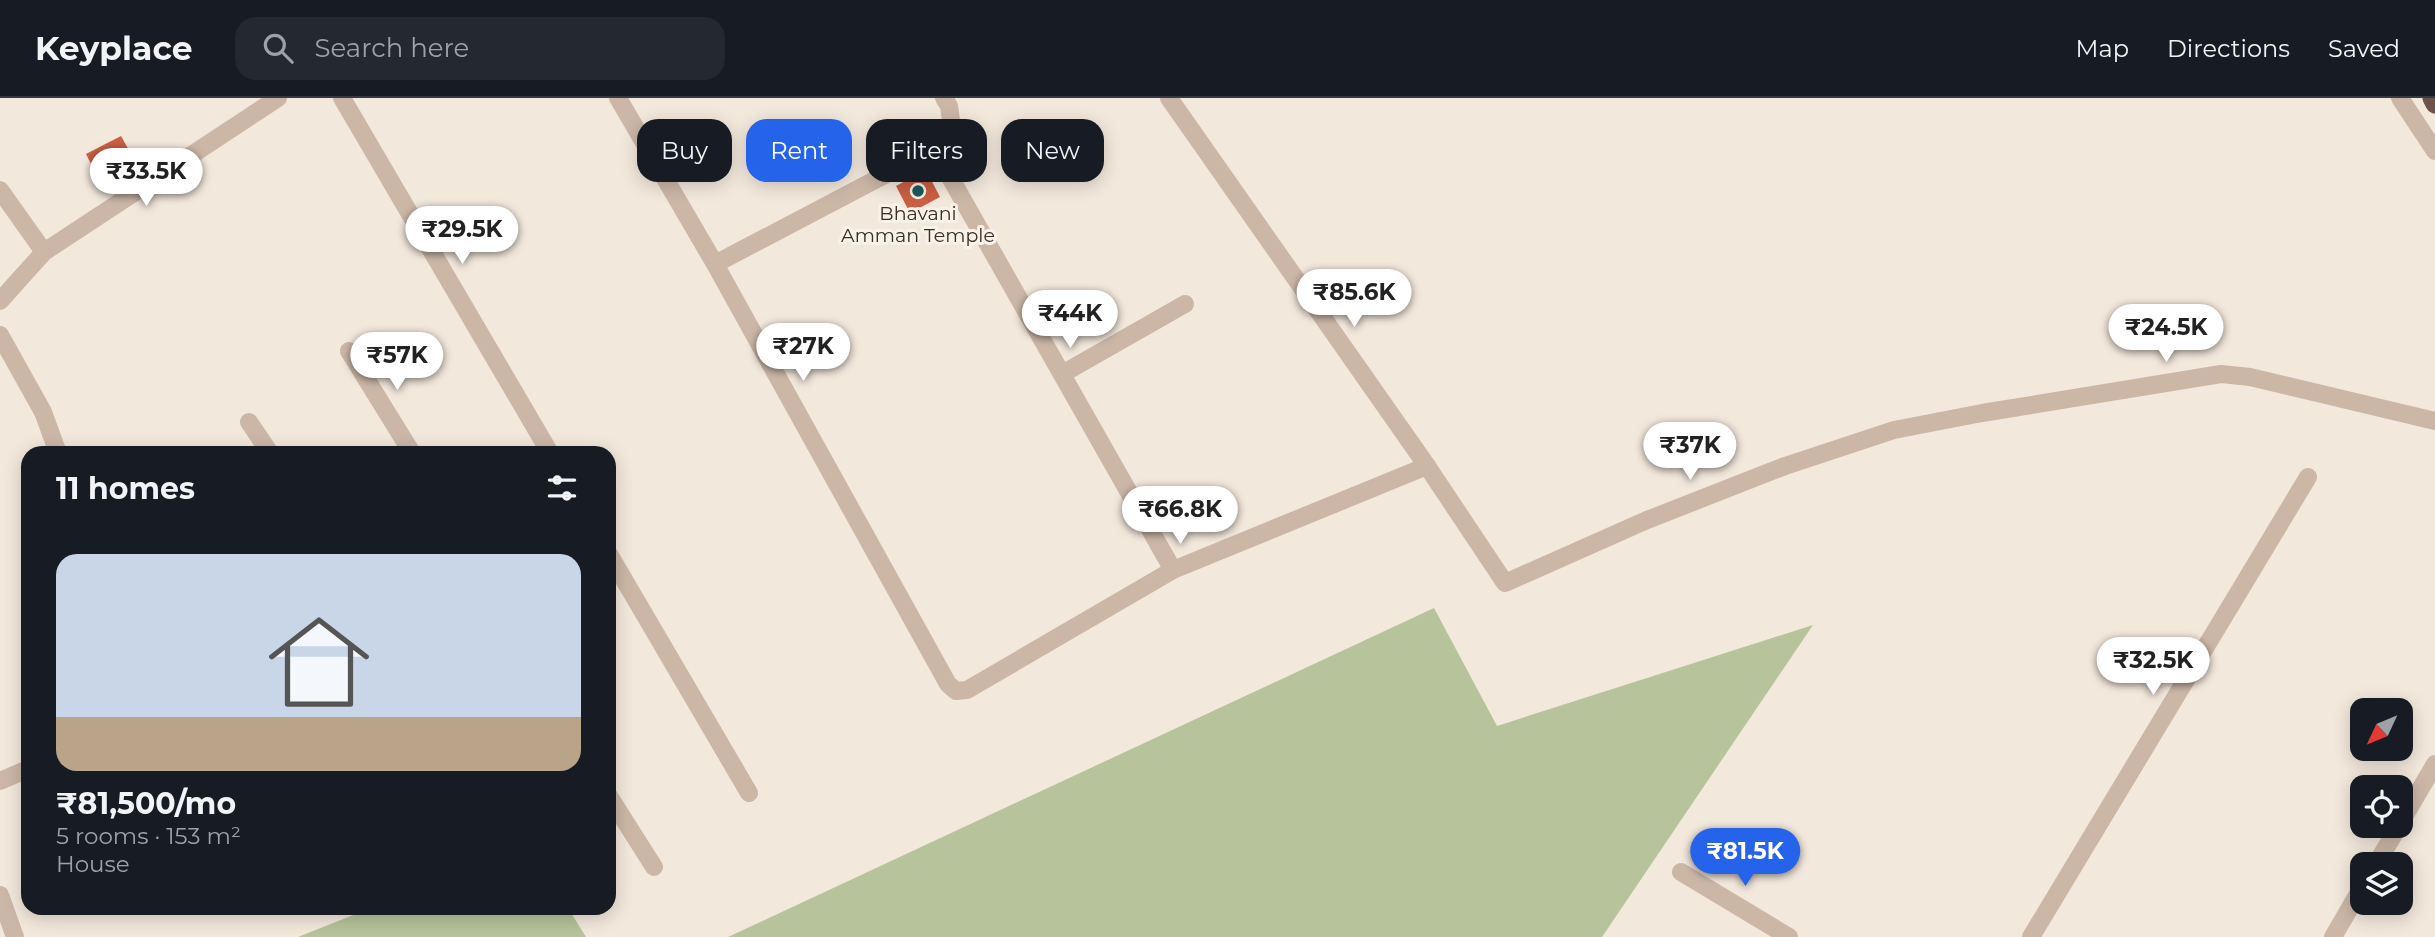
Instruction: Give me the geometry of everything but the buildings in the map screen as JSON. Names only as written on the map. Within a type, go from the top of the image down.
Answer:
[{"type":"highway","points":[[2432,98],[2435,104]]},
{"type":"street","points":[[0,301],[44,253],[278,98]]},
{"type":"street","points":[[342,98],[546,446]]},
{"type":"street","points":[[618,98],[715,264],[948,684],[956,691],[967,690],[1173,570],[1427,466]]},
{"type":"street","points":[[944,98],[949,106],[951,119]]},
{"type":"street","points":[[1169,98],[1427,466],[1505,583],[1647,520],[1786,466],[1894,430],[1982,413],[2221,374],[2250,377],[2435,421]]},
{"type":"street","points":[[2400,98],[2435,151]]},
{"type":"street","points":[[715,264],[871,182]]},
{"type":"street","points":[[953,182],[1173,570]]},
{"type":"street","points":[[0,190],[44,253]]},
{"type":"street","points":[[1062,374],[1185,304]]},
{"type":"street","points":[[0,335],[43,412],[55,446]]},
{"type":"street","points":[[349,351],[408,446]]},
{"type":"street","points":[[249,422],[265,446]]},
{"type":"street","points":[[2031,937],[2308,477]]},
{"type":"street","points":[[616,566],[749,793]]},
{"type":"street","points":[[2413,802],[2435,764]]},
{"type":"street","points":[[0,781],[21,772]]},
{"type":"street","points":[[616,807],[654,867]]},
{"type":"street","points":[[1681,872],[1789,937]]},
{"type":"street","points":[[0,895],[15,937]]},
{"type":"street","points":[[2333,937],[2350,908]]},
{"type":"green space","points":[[1434,608],[1497,726],[1813,625],[1602,937],[728,937]]},
{"type":"green space","points":[[353,915],[572,915],[586,937],[298,937]]},
{"type":"place","name":"Bhavani Amman Temple","points":[[918,191]]}]
